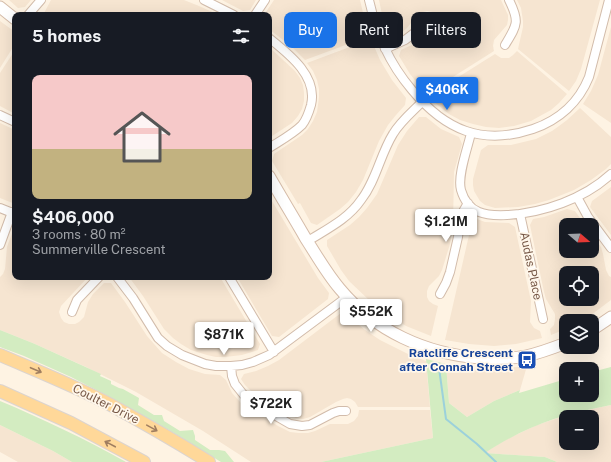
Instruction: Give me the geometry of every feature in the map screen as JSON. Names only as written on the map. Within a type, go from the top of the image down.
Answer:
[{"type":"main road","name":"Coulter Drive","points":[[0,355],[54,378],[111,405],[209,462]]},
{"type":"main road","points":[[0,391],[71,423],[144,462]]},
{"type":"street","points":[[31,12],[41,0]]},
{"type":"street","points":[[204,0],[228,12]]},
{"type":"street","points":[[257,12],[265,0]]},
{"type":"street","points":[[369,0],[374,20],[385,49],[401,77],[422,102],[443,121],[464,131],[490,135],[525,132],[556,118],[568,109],[578,97],[589,77],[609,0]]},
{"type":"street","points":[[505,46],[515,28],[516,20],[509,0]]},
{"type":"street","points":[[0,6],[12,16]]},
{"type":"street","points":[[385,49],[405,40],[411,35]]},
{"type":"street","points":[[272,40],[300,66],[309,80],[312,97],[309,112],[304,122],[292,133],[272,146]]},
{"type":"street","points":[[308,241],[346,217],[357,205],[370,186],[393,134],[403,121],[422,102]]},
{"type":"street","points":[[0,115],[12,121]]},
{"type":"street","points":[[472,133],[460,176],[461,190],[468,203],[474,209],[485,214],[494,216],[520,214],[550,208],[577,197],[611,174]]},
{"type":"street","points":[[272,181],[326,271],[358,308],[386,329],[418,345],[434,350],[469,357],[499,359],[525,356],[559,346]]},
{"type":"street","points":[[577,197],[588,217],[611,248]]},
{"type":"street","points":[[440,294],[450,272],[458,237],[460,215],[468,203]]},
{"type":"street","points":[[0,208],[12,213]]},
{"type":"street","name":"Audas Place","points":[[520,214],[542,319]]},
{"type":"street","points":[[0,245],[12,215]]},
{"type":"street","points":[[72,312],[77,300],[96,280]]},
{"type":"street","points":[[119,280],[133,298],[158,338],[167,346],[182,355],[205,364],[216,366],[242,365],[254,362],[274,352],[347,297]]},
{"type":"street","points":[[231,280],[274,352]]},
{"type":"street","points":[[599,325],[611,317]]},
{"type":"street","points":[[231,366],[235,384],[243,394],[252,402],[290,424],[302,426],[310,425],[332,413],[346,411]]},
{"type":"shaded area","points":[[9,0],[31,0],[25,7],[18,8]]},
{"type":"shaded area","points":[[51,0],[184,0],[212,12],[45,12]]},
{"type":"shaded area","points":[[222,0],[256,0],[250,10],[243,11]]},
{"type":"shaded area","points":[[274,0],[360,0],[363,12],[345,12],[345,45],[305,60],[293,48],[337,48],[337,12],[284,12],[284,41],[272,31],[272,12],[266,12]]},
{"type":"shaded area","points":[[379,0],[501,0],[508,15],[508,20],[507,25],[494,40],[494,51],[426,94],[410,74],[399,56],[401,50],[411,45],[411,48],[481,48],[481,12],[411,12],[411,23],[403,31],[403,12],[382,12]]},
{"type":"shaded area","points":[[517,0],[600,0],[581,69],[576,81],[569,91],[518,49],[523,21],[521,8]]},
{"type":"shaded area","points":[[0,21],[12,30],[12,49],[0,68]]},
{"type":"shaded area","points":[[611,27],[611,123],[583,104],[598,75]]},
{"type":"shaded area","points":[[347,48],[375,48],[392,80],[406,98],[405,105],[388,125],[379,141],[363,180],[356,192],[340,209],[317,225],[311,223],[300,203],[298,204],[272,161],[274,154],[302,135],[308,129],[317,112],[319,89],[313,71],[307,63]]},
{"type":"shaded area","points":[[272,50],[295,71],[303,85],[304,101],[302,109],[292,123],[272,136]]},
{"type":"shaded area","points":[[517,51],[567,94],[551,110],[531,121],[514,126],[499,128],[473,124],[460,120],[449,114],[428,96],[495,54],[501,58],[509,58]]},
{"type":"shaded area","points":[[12,55],[12,112],[0,106],[0,73]]},
{"type":"shaded area","points":[[580,108],[611,137],[611,164],[606,169],[574,190],[535,204],[518,207],[495,208],[485,205],[480,201],[474,191],[473,179],[481,150],[488,145],[511,145],[536,139],[552,131]]},
{"type":"shaded area","points":[[419,117],[426,117],[441,129],[459,137],[462,144],[454,172],[453,225],[450,244],[442,270],[439,276],[429,286],[427,291],[429,301],[438,306],[431,336],[406,326],[370,301],[349,281],[327,246],[327,240],[350,225],[359,217],[377,194],[398,145]]},
{"type":"shaded area","points":[[0,123],[12,129],[12,203],[0,198]]},
{"type":"shaded area","points":[[611,187],[611,235],[590,207],[592,201]]},
{"type":"shaded area","points":[[272,201],[318,278],[329,293],[328,299],[279,337],[272,336],[239,280],[272,280]]},
{"type":"shaded area","points":[[567,209],[575,211],[580,218],[559,218],[559,258],[599,258],[599,244],[603,254],[606,270],[611,277],[611,300],[592,314],[559,314],[559,332],[551,335],[550,329],[554,325],[555,314],[546,299],[544,292],[530,225],[533,219]]},
{"type":"shaded area","points":[[477,219],[485,222],[509,223],[515,227],[531,301],[530,322],[534,328],[540,331],[542,338],[516,344],[494,346],[445,340],[472,222]]},
{"type":"shaded area","points":[[12,233],[12,280],[85,280],[61,306],[59,312],[64,322],[75,324],[79,322],[84,317],[88,302],[93,294],[104,283],[111,283],[147,336],[162,353],[189,369],[205,374],[220,375],[226,380],[232,393],[241,403],[290,432],[308,433],[330,424],[348,424],[354,421],[358,416],[359,410],[430,410],[433,438],[321,462],[251,462],[203,431],[136,392],[86,367],[0,330],[0,277],[5,269],[7,247]]},
{"type":"shaded area","points":[[131,280],[222,280],[260,344],[258,350],[242,355],[216,357],[191,350],[173,338],[164,329]]},
{"type":"shaded area","points":[[341,313],[347,315],[380,340],[426,361],[430,407],[358,407],[355,402],[347,398],[336,402],[310,417],[303,419],[296,418],[263,399],[245,385],[241,379],[244,374],[256,371],[279,360]]},
{"type":"shaded area","points":[[446,364],[485,369],[527,366],[520,390],[494,401],[467,417],[449,403]]},
{"type":"shaded area","points":[[611,405],[611,462],[557,462],[545,457],[484,453],[505,440],[537,425],[559,418],[559,450],[599,450],[599,410],[588,410]]},
{"type":"shaded area","points":[[0,425],[72,462],[18,462],[0,452]]},
{"type":"green space","points":[[0,330],[101,374],[100,376],[111,381],[111,384],[139,398],[138,405],[154,415],[162,415],[164,421],[180,431],[193,430],[195,440],[210,450],[225,451],[234,462],[221,462],[169,430],[108,396],[71,377],[0,347]]},
{"type":"green space","points":[[426,359],[446,364],[449,403],[467,417],[494,401],[520,390],[519,393],[559,381],[559,402],[599,402],[599,370],[611,367],[611,405],[588,410],[559,410],[559,418],[518,434],[485,453],[545,457],[557,462],[321,462],[433,438]]},
{"type":"green space","points":[[0,401],[95,445],[126,462],[72,462],[0,425]]},
{"type":"waterway","points":[[439,368],[446,419],[477,444],[496,462]]},
{"type":"place","name":"Ratcliffe Crescent after Connah Street","points":[[527,360]]}]
